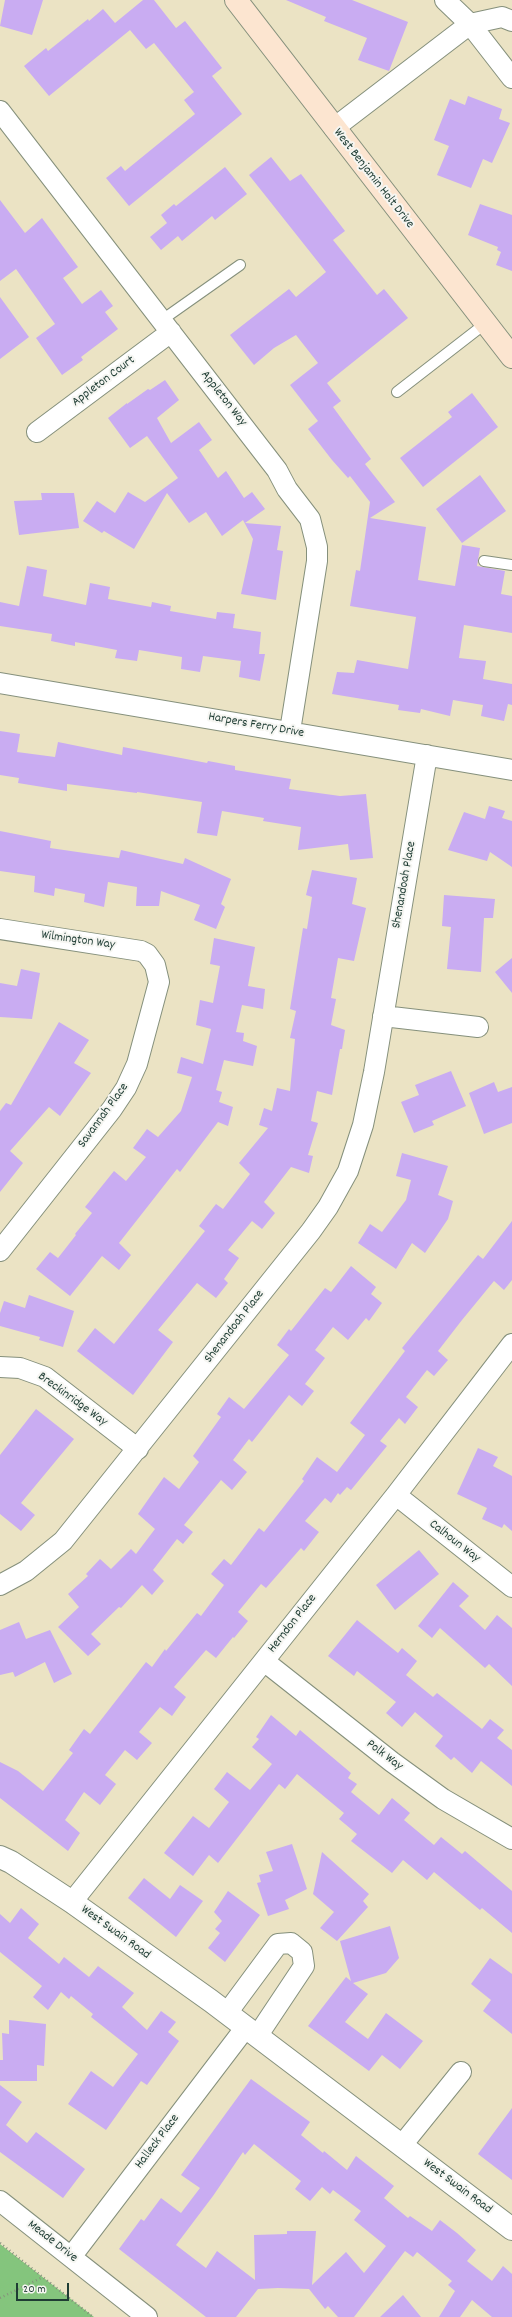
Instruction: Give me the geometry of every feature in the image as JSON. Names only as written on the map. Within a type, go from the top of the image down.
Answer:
[{"type":"main road","name":"West Benjamin Holt Drive","points":[[236,0],[512,357]]},
{"type":"street","points":[[445,0],[470,24],[512,78]]},
{"type":"street","points":[[334,128],[470,24],[502,17],[512,21]]},
{"type":"street","name":"Appleton Way","points":[[0,111],[278,470],[287,489],[312,525],[317,547],[317,561],[290,732]]},
{"type":"street","name":"Appleton Court","points":[[38,432],[166,326]]},
{"type":"street","name":"Harpers Ferry Drive","points":[[0,683],[512,770]]},
{"type":"street","name":"Shenandoah Place","points":[[0,1585],[26,1572],[63,1541],[138,1449],[328,1207],[348,1171],[357,1149],[364,1125],[427,755]]},
{"type":"street","name":"Wilmington Way","points":[[0,929],[77,942],[128,948],[141,951],[152,960]]},
{"type":"street","name":"Savannah Place","points":[[0,1251],[112,1109],[126,1088],[137,1064],[158,982],[158,974],[152,960]]},
{"type":"street","points":[[383,1016],[478,1028]]},
{"type":"street","name":"Herndon Place","points":[[72,1902],[396,1495],[512,1344]]},
{"type":"street","name":"Breckinridge Way","points":[[0,1367],[20,1368],[45,1377],[138,1449]]},
{"type":"street","name":"Calhoun Way","points":[[396,1495],[512,1587]]},
{"type":"street","name":"Polk Way","points":[[264,1661],[392,1762],[443,1799],[512,1839]]},
{"type":"street","name":"West Swain Road","points":[[0,1857],[72,1902],[252,2031],[512,2229]]},
{"type":"street","points":[[227,2013],[278,1944],[291,1943],[302,1952],[304,1966],[252,2031]]},
{"type":"street","name":"Halleck Place","points":[[70,2257],[252,2031]]},
{"type":"street","points":[[402,2145],[461,2072]]},
{"type":"street","name":"Meade Drive","points":[[0,2201],[144,2315]]},
{"type":"lane","points":[[166,326],[240,265]]},
{"type":"lane","points":[[397,392],[486,323]]},
{"type":"lane","points":[[484,560],[512,565]]},
{"type":"path","points":[[0,2243],[93,2317]]},
{"type":"path","points":[[0,2298],[43,2277]]},
{"type":"green space","points":[[0,2244],[94,2317],[0,2317]]},
{"type":"building","points":[[5,0],[43,0],[32,35],[0,26]]},
{"type":"building","points":[[143,0],[154,0],[176,28],[185,21],[222,68],[212,76],[242,114],[129,206],[106,178],[121,166],[125,171],[195,114],[184,100],[194,92],[154,43],[146,49],[130,30],[49,96],[24,66],[46,48],[48,51],[103,9],[115,23]]},
{"type":"building","points":[[286,0],[352,0],[408,22],[389,71],[358,60],[367,38],[324,21],[326,17]]},
{"type":"building","points":[[468,96],[502,109],[499,119],[510,123],[492,163],[483,159],[471,188],[437,175],[449,146],[434,140],[450,99],[465,105]]},
{"type":"building","points":[[271,157],[290,181],[301,174],[345,231],[333,240],[377,295],[384,289],[408,318],[327,383],[341,401],[333,407],[371,459],[365,464],[395,502],[370,518],[426,527],[418,580],[455,586],[462,545],[480,548],[477,566],[505,571],[501,594],[512,596],[512,633],[464,625],[459,658],[486,661],[483,679],[512,684],[512,705],[508,704],[504,721],[481,716],[483,705],[453,700],[450,716],[421,709],[420,713],[398,710],[399,705],[332,694],[337,672],[354,673],[357,660],[408,669],[416,617],[350,606],[356,570],[360,571],[370,502],[350,476],[348,478],[332,460],[308,429],[318,421],[290,385],[318,363],[296,335],[274,348],[254,365],[230,335],[289,289],[296,297],[326,272],[249,175]]},
{"type":"building","points":[[225,167],[247,194],[215,220],[212,216],[182,241],[178,236],[161,250],[150,237],[167,223],[161,215],[174,204],[176,206]]},
{"type":"building","points":[[0,200],[25,233],[42,218],[78,267],[63,278],[82,304],[101,290],[113,306],[105,312],[118,329],[81,357],[83,360],[62,375],[36,338],[55,324],[16,269],[0,281]]},
{"type":"building","points":[[480,204],[512,215],[512,271],[496,265],[501,252],[497,250],[498,247],[468,235]]},
{"type":"building","points":[[0,297],[29,337],[0,359]]},
{"type":"building","points":[[165,380],[179,400],[157,418],[171,443],[199,422],[212,440],[199,450],[218,478],[226,471],[244,498],[252,492],[265,509],[245,523],[281,526],[277,550],[283,551],[276,600],[241,594],[253,539],[243,520],[222,536],[206,512],[189,523],[167,493],[134,549],[104,531],[102,533],[83,521],[97,501],[115,513],[128,492],[145,502],[178,478],[147,436],[130,448],[108,418],[148,389],[150,390]]},
{"type":"building","points":[[472,393],[498,427],[423,487],[400,458],[452,417],[448,412]]},
{"type":"building","points":[[480,475],[506,511],[462,543],[436,509]]},
{"type":"building","points":[[41,493],[74,493],[79,528],[19,535],[14,501],[42,500]]},
{"type":"building","points":[[27,566],[47,570],[43,596],[86,605],[90,583],[110,587],[108,599],[151,607],[152,602],[171,606],[170,611],[216,619],[217,612],[235,614],[233,628],[261,632],[259,654],[265,654],[260,681],[239,677],[241,661],[203,656],[200,672],[181,669],[182,657],[139,650],[137,661],[115,658],[117,650],[75,642],[75,646],[51,641],[52,634],[0,626],[0,602],[19,606]]},
{"type":"building","points":[[0,731],[20,734],[17,752],[55,757],[58,742],[122,755],[123,747],[207,763],[208,761],[235,766],[235,770],[291,779],[289,789],[340,796],[366,794],[373,858],[350,860],[348,844],[298,850],[301,827],[263,821],[264,818],[222,811],[217,836],[197,833],[202,802],[137,792],[67,784],[67,791],[18,783],[19,778],[0,775]]},
{"type":"building","points":[[489,806],[505,811],[502,818],[512,821],[512,867],[490,852],[487,861],[448,850],[464,812],[485,819]]},
{"type":"building","points":[[0,831],[51,841],[50,848],[119,858],[121,850],[183,864],[185,858],[231,879],[221,904],[225,907],[216,929],[194,920],[200,905],[161,891],[159,906],[136,906],[137,887],[108,882],[104,907],[84,902],[85,894],[55,888],[54,896],[34,892],[35,876],[0,871]]},
{"type":"building","points":[[312,870],[357,878],[352,904],[366,908],[354,961],[338,958],[331,998],[336,999],[331,1025],[345,1030],[332,1095],[317,1091],[311,1121],[318,1123],[308,1155],[313,1156],[309,1173],[291,1167],[264,1202],[275,1213],[262,1229],[252,1221],[228,1250],[239,1258],[224,1279],[228,1283],[216,1298],[197,1283],[158,1330],[173,1342],[133,1395],[77,1351],[95,1328],[114,1344],[205,1231],[199,1226],[216,1204],[223,1209],[250,1174],[239,1163],[268,1128],[259,1125],[264,1108],[272,1111],[277,1088],[290,1091],[295,1039],[290,1038],[296,1011],[290,1009],[303,928],[307,929],[312,897],[306,895]]},
{"type":"building","points":[[444,895],[495,899],[493,918],[484,918],[481,972],[447,969],[451,927],[442,926]]},
{"type":"building","points":[[214,938],[255,947],[248,986],[265,989],[263,1009],[242,1005],[236,1032],[244,1033],[243,1041],[257,1046],[253,1066],[224,1060],[216,1090],[222,1092],[219,1102],[233,1107],[228,1126],[218,1122],[180,1172],[177,1169],[119,1243],[131,1255],[119,1270],[102,1256],[70,1296],[36,1269],[50,1252],[58,1258],[92,1213],[85,1207],[114,1171],[126,1181],[146,1157],[133,1148],[147,1129],[158,1137],[181,1111],[192,1077],[177,1073],[181,1057],[203,1064],[211,1029],[196,1025],[200,1000],[213,1003],[220,966],[210,964]]},
{"type":"building","points":[[512,958],[512,993],[495,972]]},
{"type":"building","points":[[21,969],[40,973],[32,1019],[0,1017],[0,983],[17,986]]},
{"type":"building","points":[[59,1022],[89,1040],[74,1063],[91,1073],[60,1116],[49,1107],[10,1151],[23,1163],[0,1192],[0,1111],[6,1103],[11,1105]]},
{"type":"building","points":[[451,1071],[466,1106],[432,1121],[434,1125],[414,1133],[401,1102],[419,1095],[415,1085]]},
{"type":"building","points":[[494,1082],[498,1092],[512,1087],[512,1123],[484,1134],[469,1093]]},
{"type":"building","points":[[402,1153],[448,1166],[438,1195],[453,1201],[448,1219],[425,1253],[412,1243],[396,1269],[358,1243],[370,1224],[382,1232],[406,1200],[411,1180],[396,1176]]},
{"type":"building","points":[[512,1221],[512,1280],[504,1290],[494,1281],[438,1351],[448,1360],[434,1376],[427,1370],[406,1397],[418,1407],[405,1424],[399,1418],[380,1441],[387,1446],[351,1490],[347,1487],[340,1495],[338,1493],[331,1503],[325,1498],[305,1521],[319,1532],[304,1551],[301,1548],[266,1588],[261,1584],[238,1612],[248,1621],[234,1638],[233,1637],[216,1658],[206,1650],[174,1687],[186,1697],[172,1716],[160,1707],[139,1732],[152,1743],[137,1760],[125,1750],[105,1775],[116,1784],[100,1805],[84,1792],[65,1820],[80,1833],[68,1851],[0,1798],[0,1762],[18,1771],[43,1791],[73,1753],[69,1750],[84,1729],[90,1734],[146,1662],[152,1667],[165,1649],[166,1651],[197,1613],[201,1616],[224,1585],[211,1574],[224,1559],[231,1565],[259,1528],[264,1532],[304,1481],[302,1479],[317,1457],[337,1472],[365,1435],[350,1423],[405,1351],[402,1348],[478,1255],[483,1259]]},
{"type":"building","points":[[351,1266],[376,1287],[371,1294],[382,1303],[369,1321],[366,1318],[348,1340],[333,1327],[315,1350],[325,1358],[305,1384],[314,1391],[302,1406],[289,1395],[252,1442],[249,1439],[233,1460],[247,1472],[232,1490],[221,1480],[184,1525],[193,1532],[183,1544],[177,1539],[153,1570],[164,1581],[152,1595],[142,1585],[121,1608],[119,1607],[91,1634],[101,1644],[88,1656],[58,1627],[79,1607],[68,1594],[88,1576],[86,1574],[100,1559],[111,1569],[131,1549],[136,1554],[155,1529],[138,1514],[164,1477],[179,1489],[199,1462],[193,1456],[221,1417],[217,1414],[229,1397],[244,1409],[289,1355],[277,1345],[289,1329],[291,1331],[325,1288],[331,1292]]},
{"type":"building","points":[[29,1295],[74,1311],[63,1347],[39,1340],[40,1337],[0,1326],[0,1313],[4,1301],[25,1308]]},
{"type":"building","points":[[36,1409],[74,1439],[21,1503],[35,1515],[21,1531],[0,1514],[0,1455]]},
{"type":"building","points":[[478,1448],[498,1457],[493,1466],[512,1476],[512,1531],[504,1524],[502,1528],[482,1519],[487,1508],[457,1494]]},
{"type":"building","points":[[419,1550],[439,1574],[395,1610],[376,1585]]},
{"type":"building","points":[[453,1582],[469,1596],[459,1606],[485,1630],[497,1615],[512,1628],[512,1686],[489,1664],[485,1668],[440,1628],[432,1638],[418,1626]]},
{"type":"building","points":[[357,1620],[398,1653],[402,1648],[417,1661],[406,1675],[433,1697],[437,1693],[482,1729],[490,1719],[504,1730],[497,1738],[512,1750],[512,1786],[481,1761],[472,1773],[454,1757],[451,1760],[435,1746],[443,1736],[415,1712],[402,1727],[386,1713],[396,1702],[357,1671],[354,1676],[328,1656]]},
{"type":"building","points":[[19,1622],[26,1639],[50,1630],[72,1674],[54,1683],[45,1662],[15,1677],[13,1672],[0,1675],[0,1630]]},
{"type":"building","points":[[271,1715],[296,1736],[300,1730],[351,1773],[348,1778],[357,1784],[351,1792],[379,1815],[392,1798],[410,1813],[404,1820],[434,1845],[441,1837],[462,1854],[465,1851],[512,1891],[512,1933],[482,1908],[480,1910],[434,1872],[427,1880],[403,1860],[392,1873],[351,1841],[357,1834],[339,1819],[344,1813],[297,1774],[285,1789],[279,1784],[218,1863],[209,1855],[193,1876],[164,1853],[193,1816],[209,1828],[229,1802],[214,1789],[227,1772],[250,1790],[272,1764],[252,1747],[259,1739],[256,1737]]},
{"type":"building","points":[[292,1844],[307,1889],[285,1900],[289,1909],[268,1916],[257,1883],[261,1882],[259,1875],[273,1871],[266,1852]]},
{"type":"building","points":[[322,1852],[369,1894],[363,1901],[368,1907],[337,1941],[320,1928],[334,1912],[313,1894]]},
{"type":"building","points":[[144,1878],[170,1899],[180,1885],[203,1901],[176,1937],[128,1898]]},
{"type":"building","points":[[228,1891],[260,1915],[225,1962],[208,1948],[220,1933],[215,1929],[222,1921],[214,1912]]},
{"type":"building","points":[[21,1908],[39,1924],[28,1938],[59,1964],[64,1957],[89,1977],[98,1966],[134,1993],[122,2007],[147,2030],[161,2011],[176,2022],[168,2032],[179,2041],[147,2085],[141,2081],[106,2130],[68,2104],[91,2071],[113,2087],[138,2054],[91,2017],[93,2014],[71,1996],[69,1999],[61,1992],[48,2010],[33,1997],[42,1986],[0,1952],[0,1914],[10,1923]]},
{"type":"building","points":[[390,1926],[399,1958],[386,1973],[353,1983],[368,1994],[345,2022],[368,2039],[386,2013],[423,2041],[400,2069],[382,2055],[369,2071],[308,2026],[346,1977],[351,1981],[340,1941]]},
{"type":"building","points":[[490,1958],[512,1974],[512,2034],[483,2011],[491,2000],[471,1984]]},
{"type":"building","points":[[9,2020],[46,2024],[44,2066],[37,2065],[37,2081],[0,2081],[0,2060],[3,2060],[2,2033],[9,2034]]},
{"type":"building","points":[[251,2079],[310,2122],[301,2135],[323,2153],[324,2151],[347,2170],[356,2156],[394,2186],[384,2198],[408,2218],[410,2216],[432,2231],[440,2220],[457,2233],[476,2250],[467,2261],[492,2281],[503,2266],[512,2274],[512,2317],[492,2317],[472,2300],[460,2317],[439,2317],[455,2291],[448,2285],[452,2281],[417,2252],[413,2257],[405,2251],[354,2317],[338,2317],[328,2306],[325,2309],[309,2289],[278,2288],[258,2289],[236,2317],[206,2317],[119,2249],[141,2219],[144,2221],[161,2198],[181,2213],[200,2188],[181,2175]],"holes":[[[254,2144],[301,2181],[295,2189],[310,2201],[322,2187],[330,2194],[333,2190],[361,2211],[354,2220],[386,2246],[364,2273],[346,2252],[312,2285],[316,2231],[287,2231],[287,2234],[254,2235],[255,2280],[217,2251],[206,2268],[176,2245],[213,2196],[243,2152],[245,2155]]]},
{"type":"building","points":[[0,2085],[22,2102],[6,2125],[27,2143],[36,2132],[85,2169],[63,2198],[0,2152]]},
{"type":"building","points":[[512,2108],[512,2180],[478,2154]]},
{"type":"building","points":[[403,2295],[421,2317],[380,2317]]}]
